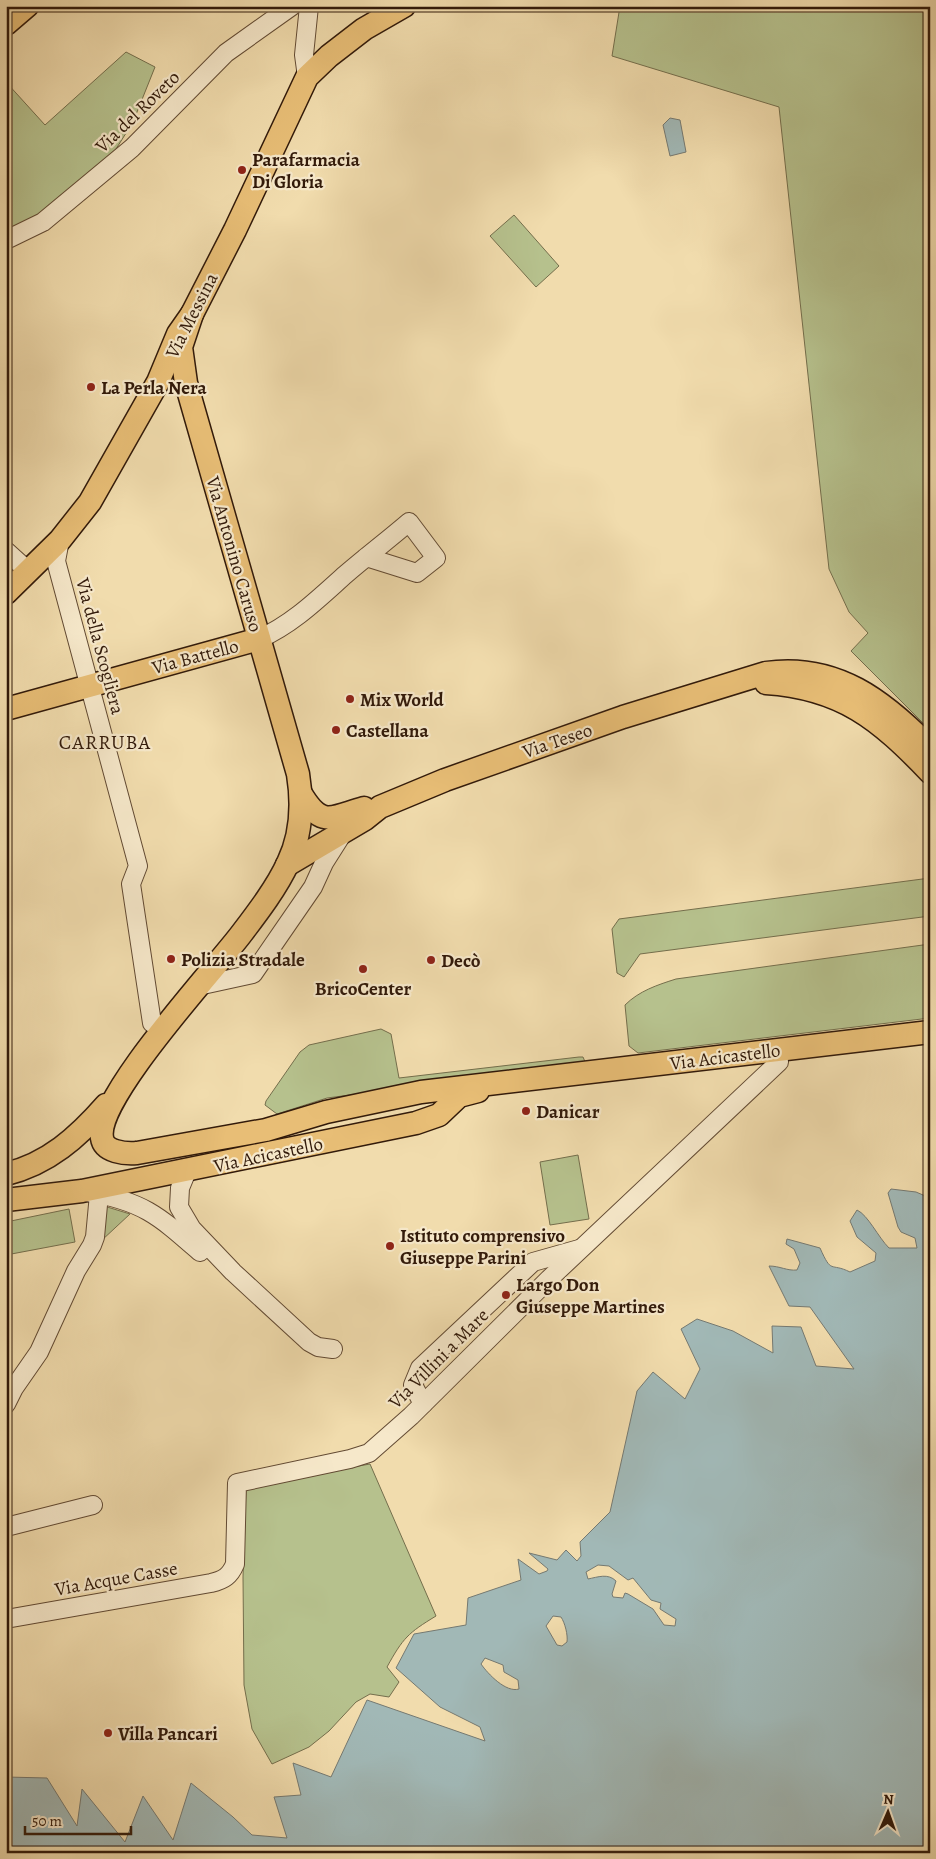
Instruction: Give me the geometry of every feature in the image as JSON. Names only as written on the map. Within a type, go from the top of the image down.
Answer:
[{"type":"main road","points":[[6,24],[28,6]]},
{"type":"main road","points":[[307,77],[329,56],[364,29],[404,6]]},
{"type":"main road","name":"Via Messina","points":[[6,592],[26,570],[58,550],[90,502],[158,382],[178,334],[192,314],[235,230],[307,77]]},
{"type":"main road","name":"Via Antonino Caruso","points":[[192,314],[181,347],[186,383],[301,794]]},
{"type":"main road","points":[[158,382],[172,371],[176,372],[186,383]]},
{"type":"main road","name":"Via Battello","points":[[6,709],[259,639]]},
{"type":"main road","name":"Via Teseo","points":[[380,807],[505,759],[738,681],[785,670],[823,675],[870,695],[930,748]]},
{"type":"main road","points":[[738,681],[805,688],[850,704],[888,731],[930,772]]},
{"type":"main road","points":[[301,794],[311,810],[324,817],[342,817],[362,808],[380,807]]},
{"type":"main road","points":[[8,1173],[31,1167],[80,1133],[126,1081],[162,1029],[243,932],[287,865],[300,828],[301,794]]},
{"type":"main road","points":[[287,865],[380,807]]},
{"type":"main road","name":"Via Acicastello","points":[[126,1081],[102,1130],[103,1142],[119,1152],[137,1153],[232,1136],[420,1092],[930,1032]]},
{"type":"main road","name":"Via Acicastello","points":[[6,1200],[90,1192],[407,1125],[439,1116],[459,1096],[520,1081]]},
{"type":"main road","points":[[363,1105],[432,1098],[441,1104],[439,1116]]},
{"type":"street","name":"Via del Roveto","points":[[6,240],[43,222],[132,148],[226,53],[292,6]]},
{"type":"street","points":[[307,77],[304,55],[309,6]]},
{"type":"street","name":"Via Battello","points":[[259,639],[274,632],[300,614],[366,557],[409,522],[436,558],[417,573],[366,557]]},
{"type":"street","name":"Via della Scogliera","points":[[58,550],[89,686],[138,866],[132,879],[133,894],[152,1023],[162,1029]]},
{"type":"street","points":[[6,551],[26,570]]},
{"type":"street","points":[[198,986],[253,974],[313,887],[324,863],[345,830]]},
{"type":"street","name":"Via Villini a Mare","points":[[232,1573],[236,1564],[237,1483],[350,1460],[369,1453],[423,1404],[779,1062],[777,1050]]},
{"type":"street","points":[[187,1171],[180,1188],[179,1206],[192,1229],[233,1272],[309,1342],[318,1347],[333,1349]]},
{"type":"street","points":[[6,1404],[14,1388],[39,1352],[76,1271],[92,1245],[95,1236],[90,1192],[136,1203],[149,1210],[205,1256],[233,1272]]},
{"type":"street","points":[[423,1404],[413,1386],[420,1368],[533,1262],[584,1248]]},
{"type":"street","points":[[6,1527],[94,1505]]},
{"type":"street","name":"Via Acque Casse","points":[[6,1619],[222,1580],[232,1573]]},
{"type":"green space","points":[[620,6],[930,6],[930,730],[851,651],[868,633],[849,612],[829,569],[779,107],[612,56]]},
{"type":"green space","points":[[126,52],[155,67],[133,122],[116,149],[117,153],[33,220],[6,233],[6,82],[45,125]]},
{"type":"green space","points":[[514,215],[559,266],[536,287],[490,236]]},
{"type":"green space","points":[[930,878],[930,916],[640,954],[624,977],[617,973],[612,929],[619,919]]},
{"type":"green space","points":[[930,944],[930,1018],[638,1053],[629,1046],[625,1005],[642,992],[669,981]]},
{"type":"green space","points":[[381,1029],[391,1034],[399,1078],[579,1057],[583,1057],[586,1064],[327,1098],[277,1114],[265,1105],[300,1052],[309,1045]]},
{"type":"green space","points":[[578,1155],[589,1219],[550,1225],[540,1162]]},
{"type":"green space","points":[[104,1206],[130,1214],[101,1241]]},
{"type":"green space","points":[[69,1209],[75,1242],[6,1255],[6,1222]]},
{"type":"green space","points":[[370,1464],[436,1616],[407,1637],[387,1667],[399,1682],[389,1697],[370,1694],[356,1702],[329,1731],[309,1747],[272,1764],[252,1729],[244,1685],[243,1577],[246,1486]]},
{"type":"water","points":[[670,118],[680,120],[686,152],[670,156],[663,125]]},
{"type":"water","points":[[891,1189],[916,1192],[930,1198],[930,1853],[6,1853],[6,1777],[47,1778],[77,1826],[82,1789],[125,1842],[143,1796],[173,1840],[191,1783],[252,1835],[287,1838],[274,1797],[301,1795],[293,1763],[331,1777],[367,1700],[485,1741],[480,1727],[440,1707],[396,1668],[414,1634],[466,1625],[468,1598],[521,1580],[518,1559],[539,1574],[547,1571],[548,1569],[529,1553],[557,1560],[566,1550],[577,1561],[581,1556],[580,1542],[610,1512],[637,1391],[653,1372],[685,1399],[700,1369],[681,1329],[697,1319],[733,1331],[773,1353],[772,1326],[801,1327],[816,1366],[854,1369],[810,1307],[789,1306],[769,1266],[797,1270],[800,1263],[794,1249],[786,1244],[787,1239],[820,1248],[829,1265],[850,1272],[875,1261],[876,1253],[857,1237],[850,1221],[857,1210],[865,1216],[889,1248],[917,1248],[915,1238],[901,1232],[898,1227],[888,1193]],"holes":[[[598,1565],[609,1566],[628,1580],[633,1578],[651,1600],[661,1603],[660,1609],[676,1619],[675,1626],[664,1625],[653,1609],[628,1594],[625,1593],[623,1598],[613,1597],[612,1594],[616,1581],[610,1577],[603,1576],[588,1579],[586,1572]],[[553,1616],[561,1617],[566,1629],[567,1642],[562,1646],[557,1645],[546,1626]],[[485,1658],[503,1665],[504,1672],[518,1680],[519,1689],[503,1685],[488,1673],[481,1664]]]},
{"type":"place","name":"Parafarmacia Di Gloria","points":[[242,170]]},
{"type":"place","name":"La Perla Nera","points":[[91,387]]},
{"type":"place","name":"Mix World","points":[[350,699]]},
{"type":"place","name":"Castellana","points":[[336,730]]},
{"type":"place","name":"Polizia Stradale","points":[[171,959]]},
{"type":"place","name":"Decò","points":[[431,960]]},
{"type":"place","name":"BricoCenter","points":[[363,969]]},
{"type":"place","name":"Danicar","points":[[526,1111]]},
{"type":"place","name":"Istituto comprensivo Giuseppe Parini","points":[[390,1246]]},
{"type":"place","name":"Largo Don Giuseppe Martines","points":[[506,1295]]},
{"type":"place","name":"Villa Pancari","points":[[108,1733]]},
{"type":"district","name":"CARRUBA","points":[[105,742]]}]
